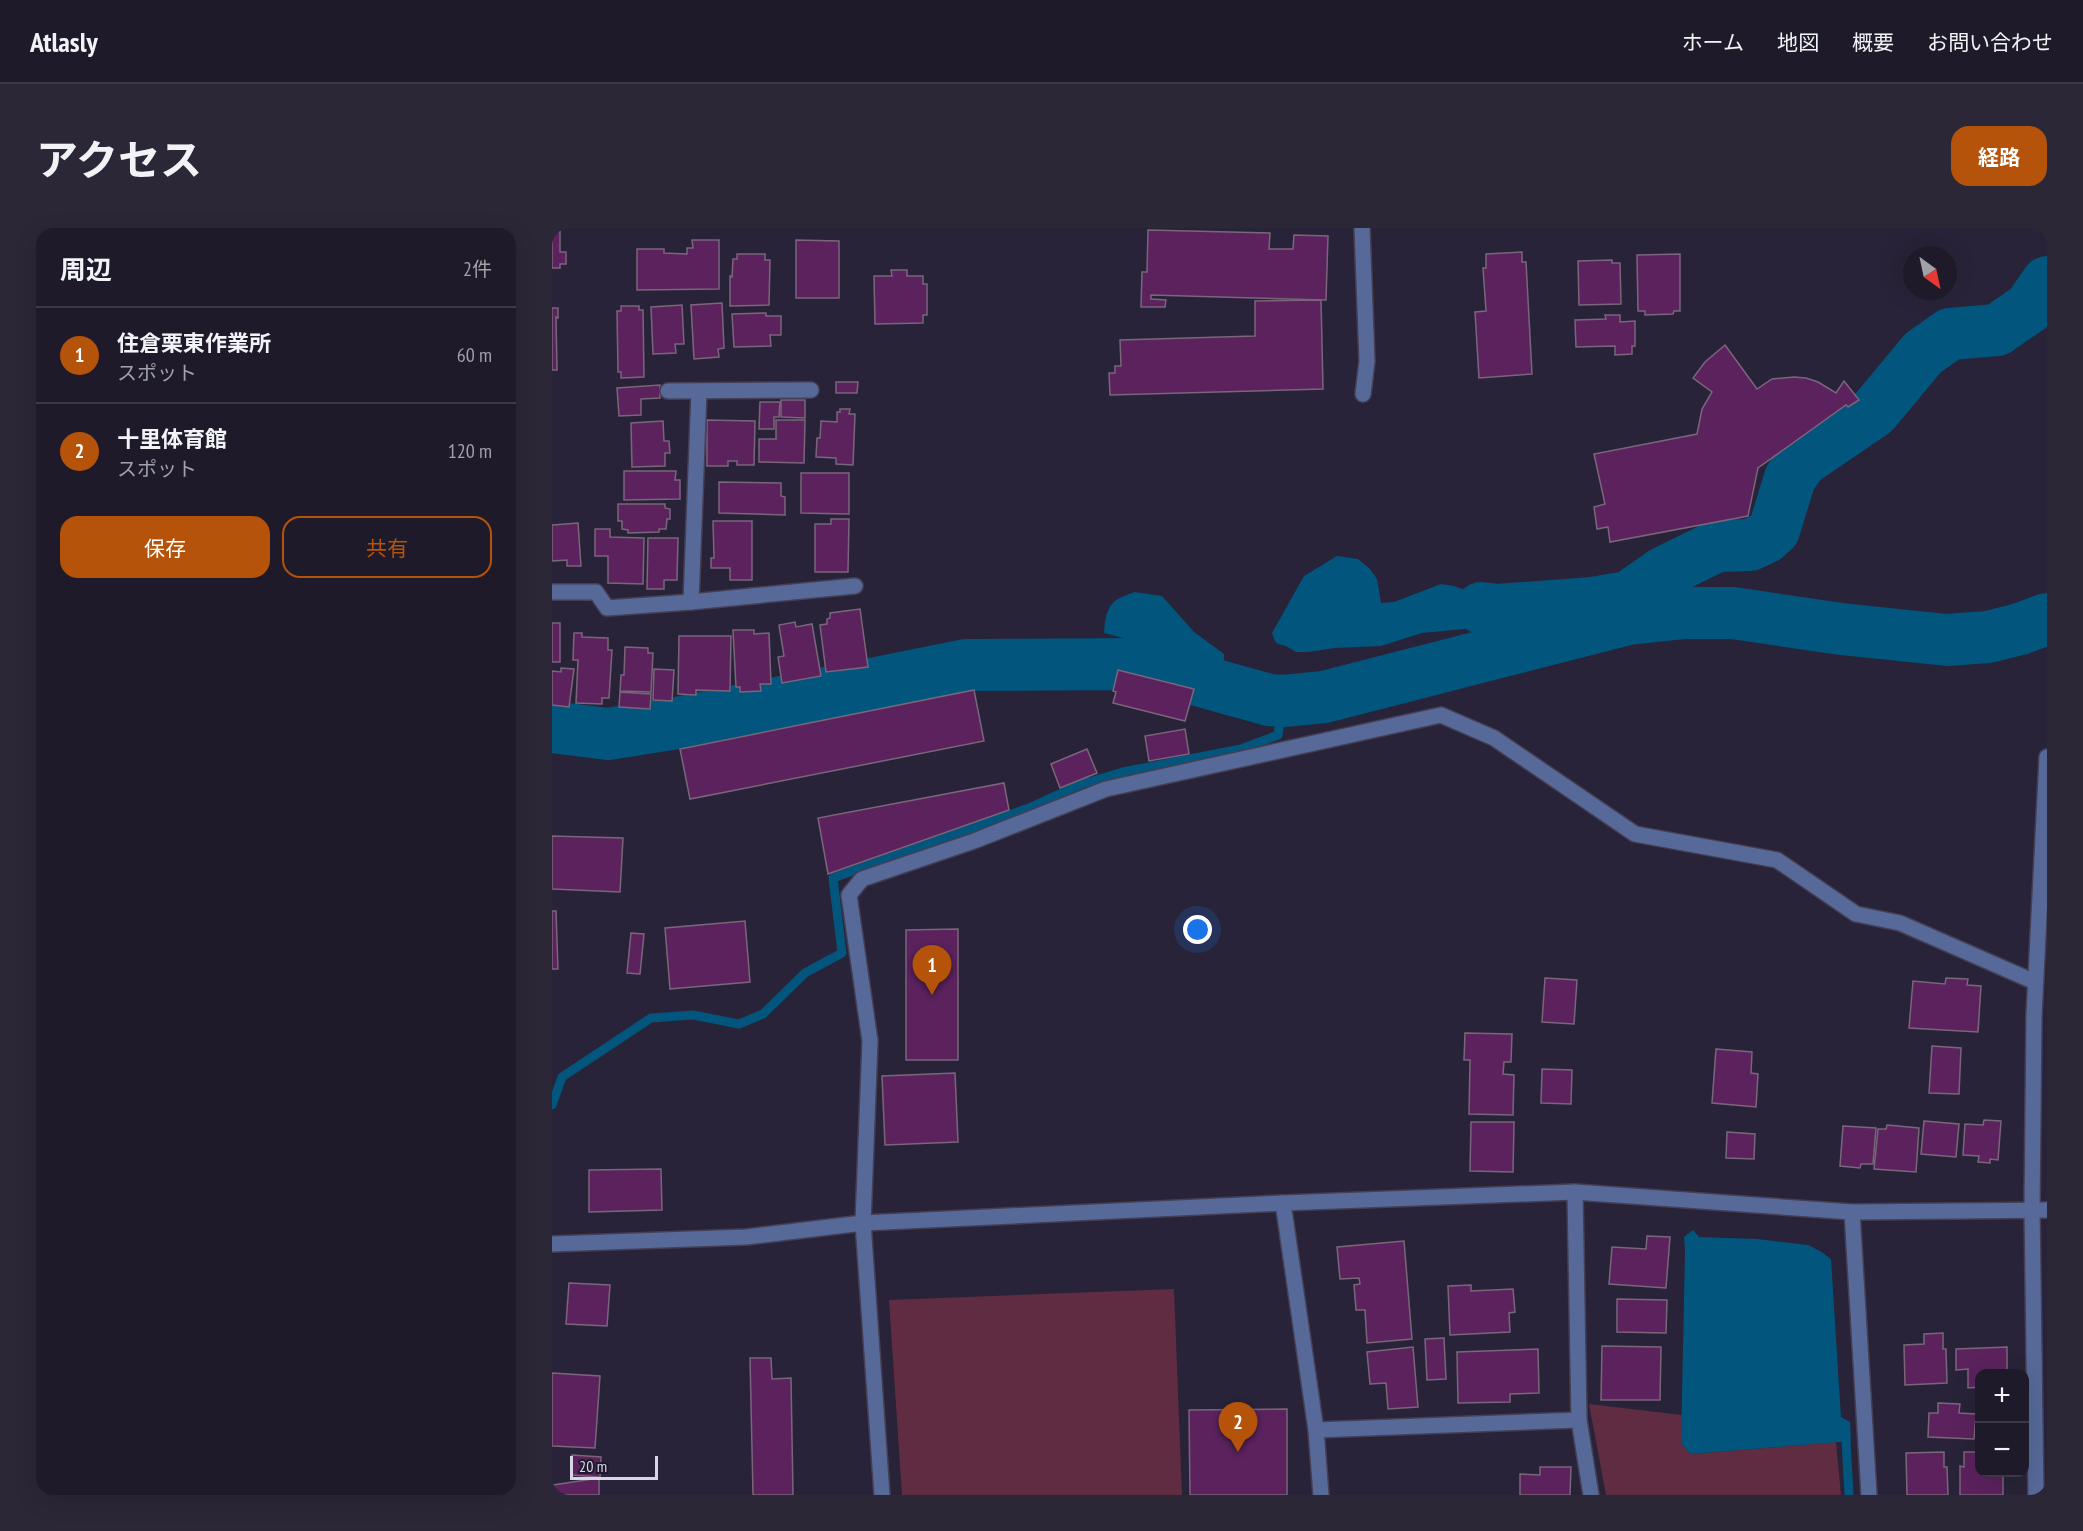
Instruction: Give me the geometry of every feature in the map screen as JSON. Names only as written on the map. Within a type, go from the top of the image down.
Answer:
[{"type":"street","points":[[1362,228],[1367,361],[1363,394]]},
{"type":"street","points":[[668,391],[811,390]]},
{"type":"street","points":[[691,602],[699,391]]},
{"type":"street","points":[[552,592],[596,592],[607,608],[855,586]]},
{"type":"street","points":[[882,1495],[862,1223],[870,1041],[849,895],[862,879],[974,840],[1106,789],[1441,715],[1494,738],[1635,834],[1778,860],[1856,914],[1900,923],[2035,982]]},
{"type":"street","points":[[2037,1495],[2039,1209],[2035,982],[2047,757]]},
{"type":"street","points":[[552,1244],[746,1237],[862,1223],[1575,1192],[1852,1212],[2039,1209]]},
{"type":"street","points":[[1575,1192],[1579,1419],[1591,1495]]},
{"type":"street","points":[[1283,1203],[1316,1430],[1321,1495]]},
{"type":"street","points":[[1852,1212],[1869,1495]]},
{"type":"street","points":[[1316,1430],[1579,1419]]},
{"type":"shaded area","points":[[1174,1289],[1182,1495],[902,1495],[889,1300]]},
{"type":"shaded area","points":[[1589,1404],[1682,1415],[1681,1443],[1691,1454],[1836,1442],[1841,1495],[1606,1495]]},
{"type":"water","points":[[1337,556],[1358,559],[1370,569],[1377,579],[1381,603],[1394,602],[1441,584],[1454,586],[1483,597],[1477,626],[1422,633],[1381,646],[1296,652],[1278,644],[1272,633],[1304,576]]},
{"type":"water","points":[[1135,592],[1162,596],[1194,632],[1224,654],[1224,661],[1220,664],[1104,633],[1106,616],[1111,605],[1120,598]]},
{"type":"water","points":[[1693,1230],[1699,1237],[1757,1239],[1808,1245],[1831,1259],[1841,1417],[1850,1422],[1851,1441],[1691,1454],[1681,1443],[1684,1237]]},
{"type":"building","points":[[552,229],[560,229],[560,252],[566,252],[566,264],[560,264],[560,268],[552,268]]},
{"type":"building","points":[[1148,230],[1270,233],[1269,249],[1293,249],[1294,235],[1328,236],[1326,300],[1151,295],[1151,299],[1166,300],[1165,307],[1141,307],[1142,272],[1147,272]]},
{"type":"building","points":[[692,240],[719,240],[719,289],[637,290],[637,249],[664,249],[664,253],[687,254],[687,248],[693,248]]},
{"type":"building","points":[[796,240],[839,241],[839,298],[796,298]]},
{"type":"building","points":[[1522,252],[1522,262],[1526,262],[1532,374],[1479,378],[1475,312],[1486,311],[1483,268],[1486,268],[1486,254]]},
{"type":"building","points":[[737,254],[765,254],[765,260],[770,260],[769,305],[730,306],[730,276],[732,277],[733,259],[737,259]]},
{"type":"building","points":[[1680,254],[1680,311],[1674,311],[1673,314],[1645,315],[1645,311],[1638,311],[1637,255]]},
{"type":"building","points":[[1612,260],[1612,263],[1620,263],[1621,304],[1579,305],[1578,261]]},
{"type":"building","points":[[891,270],[907,270],[907,276],[923,276],[923,284],[927,284],[927,315],[923,315],[923,323],[875,324],[874,276],[892,276]]},
{"type":"building","points":[[1321,300],[1323,389],[1110,395],[1109,373],[1115,373],[1115,366],[1121,366],[1120,340],[1255,336],[1255,301]]},
{"type":"building","points":[[722,303],[724,348],[718,349],[719,357],[694,359],[691,305]]},
{"type":"building","points":[[682,305],[684,344],[675,344],[676,353],[653,354],[651,307]]},
{"type":"building","points":[[621,306],[639,306],[639,310],[643,310],[644,377],[621,378],[621,372],[618,372],[617,311],[621,311]]},
{"type":"building","points":[[552,308],[558,308],[558,318],[556,317],[557,370],[552,370]]},
{"type":"building","points":[[766,313],[766,316],[781,316],[781,335],[770,335],[771,346],[734,347],[732,314]]},
{"type":"building","points":[[1605,315],[1620,315],[1620,322],[1635,321],[1635,346],[1632,346],[1632,354],[1615,355],[1615,346],[1576,347],[1575,320],[1606,319]]},
{"type":"building","points":[[1725,345],[1757,389],[1772,379],[1794,377],[1818,382],[1836,393],[1844,381],[1859,400],[1848,407],[1846,405],[1758,468],[1748,516],[1610,542],[1608,527],[1597,529],[1594,507],[1605,504],[1594,454],[1697,434],[1702,409],[1712,392],[1693,378],[1705,362]]},
{"type":"building","points":[[836,382],[858,382],[857,393],[836,393]]},
{"type":"building","points":[[660,385],[660,398],[641,399],[641,415],[619,416],[617,388]]},
{"type":"building","points":[[781,400],[805,400],[805,418],[781,417]]},
{"type":"building","points":[[760,402],[780,402],[779,417],[774,417],[774,429],[759,429]]},
{"type":"building","points":[[840,409],[850,409],[849,414],[855,414],[853,465],[836,464],[836,458],[816,457],[821,421],[837,422],[837,412],[840,412]]},
{"type":"building","points":[[707,420],[755,421],[754,465],[737,465],[737,461],[728,461],[728,466],[707,466]]},
{"type":"building","points":[[776,420],[805,420],[804,463],[759,462],[759,439],[776,439]]},
{"type":"building","points":[[663,421],[664,441],[669,441],[670,453],[665,453],[665,466],[632,467],[631,423]]},
{"type":"building","points":[[624,471],[676,471],[675,480],[680,480],[680,499],[624,500]]},
{"type":"building","points":[[801,473],[849,473],[849,514],[801,513]]},
{"type":"building","points":[[719,482],[781,483],[781,496],[785,497],[785,515],[719,513]]},
{"type":"building","points":[[618,504],[665,504],[665,508],[670,509],[670,519],[667,519],[666,529],[659,529],[659,532],[628,533],[628,530],[622,529],[622,521],[618,521]]},
{"type":"building","points":[[831,519],[849,519],[848,572],[815,572],[815,524],[831,524]]},
{"type":"building","points":[[713,521],[752,521],[752,580],[730,580],[730,568],[711,568],[711,558],[714,558]]},
{"type":"building","points":[[578,523],[581,566],[567,566],[567,560],[552,561],[552,525]]},
{"type":"building","points":[[595,529],[610,529],[610,537],[644,538],[643,584],[608,583],[608,556],[595,556]]},
{"type":"building","points":[[648,538],[678,538],[677,580],[664,580],[664,589],[647,589]]},
{"type":"building","points":[[860,609],[868,667],[826,672],[820,625],[827,624],[830,613]]},
{"type":"building","points":[[795,622],[796,627],[812,624],[821,676],[782,683],[778,657],[784,656],[779,625]]},
{"type":"building","points":[[552,623],[560,623],[560,662],[552,662]]},
{"type":"building","points":[[733,630],[754,630],[754,634],[769,633],[771,684],[760,684],[761,691],[740,692],[740,687],[736,687]]},
{"type":"building","points":[[574,633],[582,633],[582,637],[608,638],[608,650],[612,650],[609,698],[602,698],[602,704],[576,703],[578,660],[573,660]]},
{"type":"building","points":[[679,636],[731,636],[730,691],[696,690],[696,695],[678,694]]},
{"type":"building","points":[[625,647],[648,648],[648,653],[653,653],[651,692],[620,691],[621,675],[624,675]]},
{"type":"building","points":[[561,668],[574,669],[569,707],[552,705],[552,671],[561,672]]},
{"type":"building","points":[[654,669],[674,670],[672,701],[653,700]]},
{"type":"building","points":[[1118,670],[1194,689],[1185,721],[1113,703]]},
{"type":"building","points":[[974,690],[984,741],[690,799],[680,749]]},
{"type":"building","points":[[620,692],[651,694],[650,709],[619,707]]},
{"type":"building","points":[[1185,729],[1189,754],[1149,761],[1145,736]]},
{"type":"building","points":[[1087,749],[1097,773],[1060,788],[1051,764]]},
{"type":"building","points":[[1004,783],[1009,810],[828,874],[818,818]]},
{"type":"building","points":[[552,836],[623,838],[620,892],[552,889]]},
{"type":"building","points":[[552,911],[556,911],[558,969],[552,969]]},
{"type":"building","points":[[745,921],[750,982],[670,989],[665,928]]},
{"type":"building","points":[[958,929],[958,1060],[906,1060],[906,930]]},
{"type":"building","points":[[631,933],[644,934],[640,974],[627,973]]},
{"type":"building","points":[[1545,978],[1577,980],[1574,1024],[1542,1022]]},
{"type":"building","points":[[1946,978],[1968,979],[1967,985],[1981,986],[1978,1032],[1909,1028],[1913,981],[1945,984]]},
{"type":"building","points":[[1465,1033],[1512,1034],[1511,1062],[1504,1062],[1503,1074],[1514,1075],[1513,1115],[1469,1114],[1470,1060],[1464,1060]]},
{"type":"building","points":[[1932,1046],[1961,1048],[1959,1094],[1929,1093]]},
{"type":"building","points":[[1716,1049],[1752,1052],[1751,1073],[1758,1074],[1756,1107],[1712,1103]]},
{"type":"building","points":[[1542,1069],[1572,1070],[1571,1104],[1541,1103]]},
{"type":"building","points":[[955,1073],[958,1142],[885,1145],[882,1076]]},
{"type":"building","points":[[1984,1120],[2001,1121],[1998,1160],[1990,1159],[1990,1163],[1978,1162],[1979,1156],[1963,1155],[1965,1124],[1983,1125]]},
{"type":"building","points":[[1924,1121],[1959,1124],[1956,1157],[1921,1154]]},
{"type":"building","points":[[1471,1122],[1514,1122],[1513,1172],[1470,1171]]},
{"type":"building","points":[[1887,1125],[1919,1128],[1916,1172],[1874,1169],[1878,1129],[1886,1129]]},
{"type":"building","points":[[1843,1126],[1876,1128],[1873,1164],[1861,1164],[1860,1168],[1840,1166]]},
{"type":"building","points":[[1727,1132],[1755,1134],[1754,1159],[1726,1158]]},
{"type":"building","points":[[661,1169],[662,1210],[589,1212],[589,1170]]},
{"type":"building","points":[[1647,1236],[1670,1237],[1666,1288],[1609,1284],[1612,1247],[1646,1249]]},
{"type":"building","points":[[1404,1241],[1412,1339],[1367,1343],[1365,1310],[1356,1310],[1354,1285],[1360,1284],[1359,1278],[1340,1279],[1337,1247]]},
{"type":"building","points":[[569,1283],[610,1285],[607,1326],[566,1324]]},
{"type":"building","points":[[1471,1285],[1471,1291],[1513,1289],[1515,1312],[1509,1313],[1510,1332],[1450,1335],[1448,1286]]},
{"type":"building","points":[[1617,1299],[1667,1300],[1666,1333],[1617,1332]]},
{"type":"building","points":[[1943,1333],[1947,1383],[1905,1385],[1904,1345],[1924,1344],[1924,1334]]},
{"type":"building","points":[[1444,1338],[1446,1379],[1427,1380],[1425,1339]]},
{"type":"building","points":[[1602,1346],[1661,1347],[1660,1400],[1601,1400]]},
{"type":"building","points":[[1413,1347],[1418,1407],[1388,1409],[1386,1383],[1370,1384],[1367,1352]]},
{"type":"building","points":[[2007,1347],[2007,1369],[1975,1369],[1975,1387],[1968,1388],[1968,1369],[1956,1370],[1956,1349]]},
{"type":"building","points":[[1538,1349],[1539,1393],[1510,1394],[1510,1402],[1458,1403],[1457,1352]]},
{"type":"building","points":[[750,1358],[771,1358],[772,1379],[791,1378],[793,1495],[753,1495]]},
{"type":"building","points":[[552,1373],[600,1376],[595,1448],[552,1446]]},
{"type":"building","points":[[1938,1403],[1960,1404],[1959,1413],[1975,1414],[1974,1439],[1928,1437],[1929,1413],[1938,1413]]},
{"type":"building","points":[[1287,1409],[1287,1495],[1190,1495],[1189,1410]]},
{"type":"building","points":[[1944,1452],[1948,1495],[1907,1495],[1906,1453]]},
{"type":"building","points":[[1964,1452],[1975,1452],[1975,1477],[2003,1477],[2003,1495],[1960,1495],[1960,1466],[1964,1467]]},
{"type":"building","points":[[572,1455],[601,1457],[600,1477],[571,1475]]},
{"type":"building","points":[[1540,1467],[1571,1467],[1570,1495],[1520,1495],[1520,1474],[1540,1475]]},
{"type":"building","points":[[599,1478],[599,1495],[553,1495],[553,1485]]},
{"type":"waterway","points":[[1481,608],[1497,610],[1593,603],[1628,597],[1664,572],[1717,546],[1750,545],[1765,538],[1774,530],[1790,478],[1802,461],[1874,412],[1923,353],[1950,334],[1997,330],[2029,308],[2047,282]]},
{"type":"waterway","points":[[552,727],[608,734],[677,723],[966,665],[1140,664],[1269,700],[1324,697],[1628,619],[1685,613],[1733,613],[1841,629],[1947,640],[1988,637],[2047,619]]},
{"type":"waterway","points":[[552,1105],[562,1077],[651,1018],[693,1015],[739,1024],[763,1014],[805,973],[842,953],[833,878],[1029,808],[1079,785],[1123,772],[1241,749],[1278,735],[1283,701]]},
{"type":"waterway","points":[[1846,1441],[1849,1495]]},
{"type":"place","name":"住倉栗東作業所","points":[[932,995]]},
{"type":"place","name":"十里体育館","points":[[1238,1452]]}]
